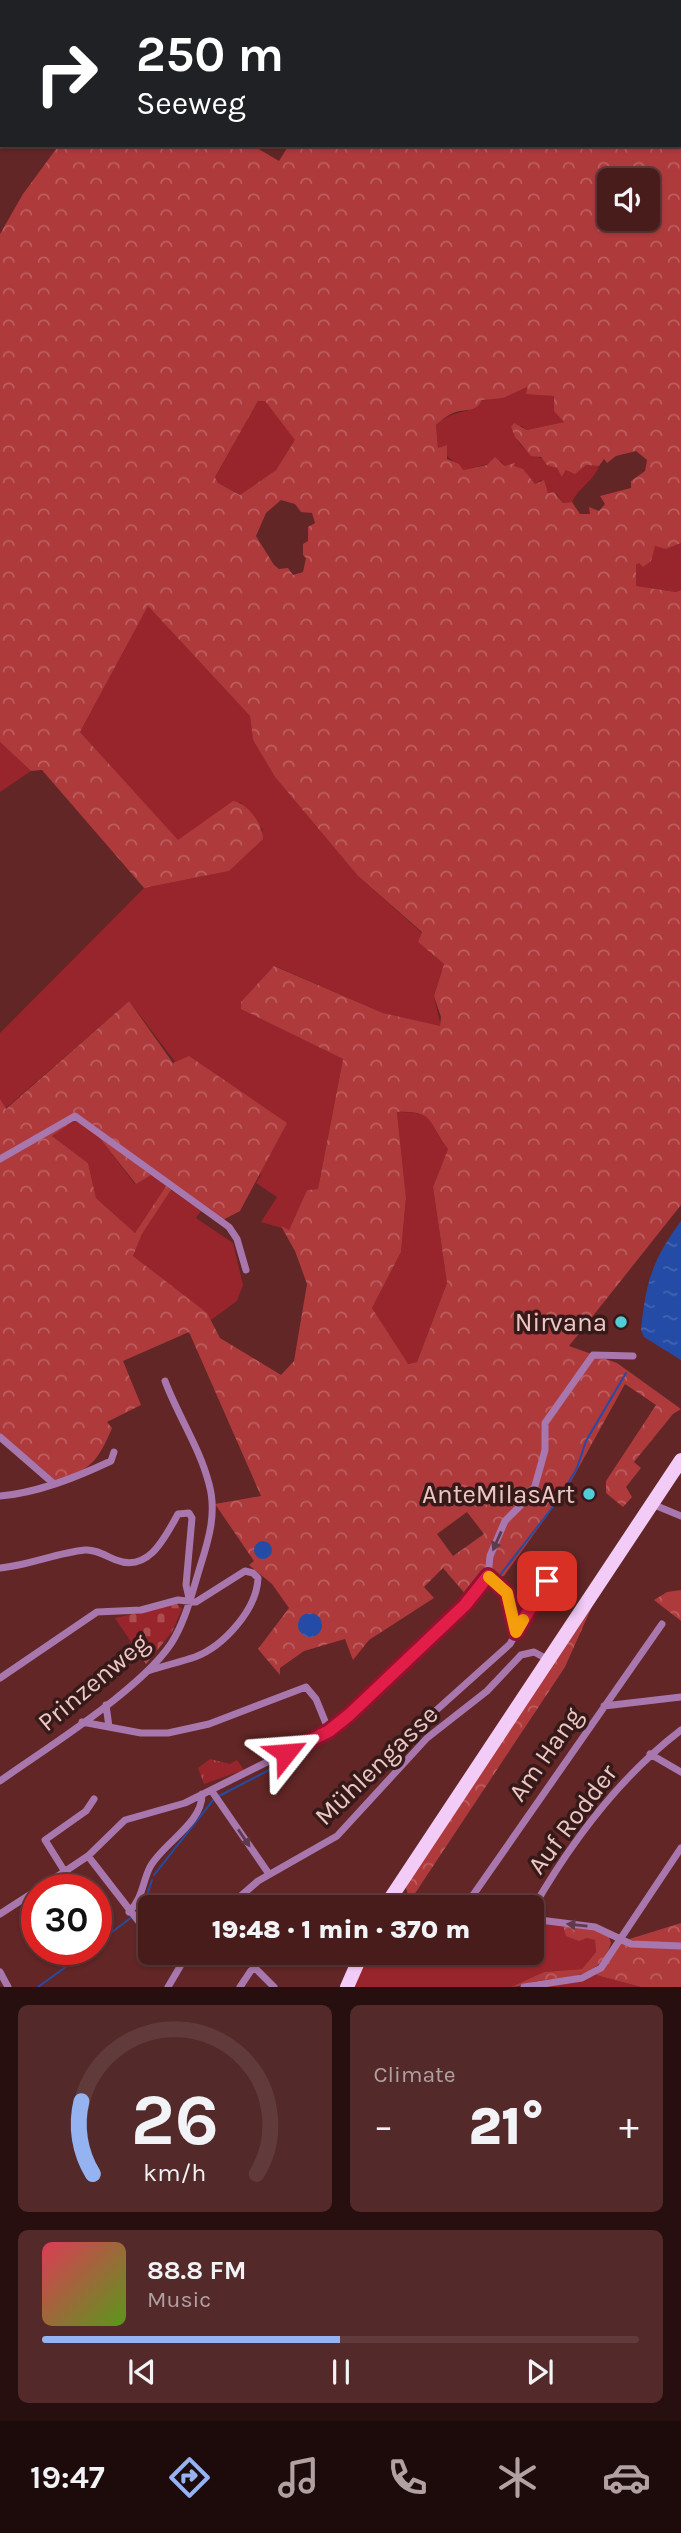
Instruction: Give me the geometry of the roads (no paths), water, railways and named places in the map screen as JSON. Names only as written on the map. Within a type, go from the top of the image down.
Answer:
[{"type":"main road","points":[[392,1895],[681,1460]]},
{"type":"main road","points":[[347,1987],[357,1965]]},
{"type":"street","points":[[0,1159],[75,1116],[229,1227],[237,1239],[246,1270]]},
{"type":"street","points":[[516,1632],[507,1593],[493,1580],[490,1556],[505,1521],[533,1493],[541,1469],[545,1423],[568,1392],[579,1371],[597,1354],[633,1356]]},
{"type":"street","name":"Prinzenweg","points":[[0,1781],[106,1705],[145,1672],[175,1638],[189,1602],[213,1515],[209,1483],[165,1381]]},
{"type":"street","points":[[0,1437],[53,1483]]},
{"type":"street","points":[[0,1496],[22,1494],[111,1461],[114,1452]]},
{"type":"street","points":[[653,1504],[681,1516]]},
{"type":"street","points":[[0,1568],[23,1566],[90,1549],[124,1563],[135,1562],[153,1553],[178,1514],[189,1513],[192,1518],[186,1585],[189,1602]]},
{"type":"street","points":[[0,1678],[96,1612],[141,1610],[178,1600],[189,1602],[205,1599],[245,1571],[258,1578],[253,1601],[236,1625],[213,1646],[197,1656],[145,1672]]},
{"type":"street","points":[[62,1874],[88,1856],[125,1820],[202,1794],[215,1795],[329,1731],[493,1580]]},
{"type":"street","points":[[402,1763],[396,1754],[409,1732],[501,1653],[547,1581]]},
{"type":"street","name":"Am Hang","points":[[473,1895],[662,1624]]},
{"type":"street","name":"Mühlengasse","points":[[240,1895],[269,1874],[337,1836],[402,1763],[487,1691],[521,1655],[534,1652],[547,1659]]},
{"type":"street","points":[[82,1722],[152,1734],[186,1729],[250,1710],[306,1687],[319,1706],[329,1731]]},
{"type":"street","points":[[604,1706],[681,1697]]},
{"type":"street","points":[[106,1705],[109,1727]]},
{"type":"street","name":"Auf Rodder","points":[[542,1895],[596,1813],[650,1754],[681,1730]]},
{"type":"street","points":[[650,1754],[681,1772]]},
{"type":"street","points":[[132,1915],[150,1866],[195,1814],[202,1794]]},
{"type":"street","points":[[215,1795],[269,1874]]},
{"type":"street","points":[[65,1872],[45,1840],[86,1811],[94,1800]]},
{"type":"street","points":[[524,1987],[582,1978],[601,1968],[681,1848]]},
{"type":"street","points":[[88,1856],[138,1922]]},
{"type":"street","points":[[398,1884],[404,1895]]},
{"type":"street","points":[[0,1914],[21,1900]]},
{"type":"street","points":[[544,1921],[606,1930],[619,1940],[631,1944],[681,1946]]},
{"type":"street","points":[[168,1987],[179,1965]]},
{"type":"street","points":[[240,1987],[254,1966],[270,1985]]},
{"type":"street","points":[[0,1972],[8,1987]]},
{"type":"water","points":[[681,1221],[681,1360],[644,1337],[641,1330],[652,1272],[663,1248]]},
{"type":"water","points":[[259,1541],[267,1541],[272,1550],[270,1557],[259,1559],[254,1554],[254,1546]]},
{"type":"water","points":[[310,1613],[318,1617],[322,1625],[318,1633],[310,1637],[302,1633],[298,1625],[302,1617]]},
{"type":"waterway","points":[[497,1579],[559,1499],[577,1468],[586,1441],[626,1373]]},
{"type":"waterway","points":[[219,1796],[335,1736],[493,1583]]},
{"type":"waterway","points":[[154,1875],[214,1799]]},
{"type":"waterway","points":[[137,1914],[145,1902],[152,1880]]},
{"type":"waterway","points":[[112,1932],[132,1917]]},
{"type":"waterway","points":[[38,1987],[68,1965]]},
{"type":"place","name":"Nirvana","points":[[621,1322]]},
{"type":"place","name":"AnteMilasArt","points":[[589,1494]]}]
